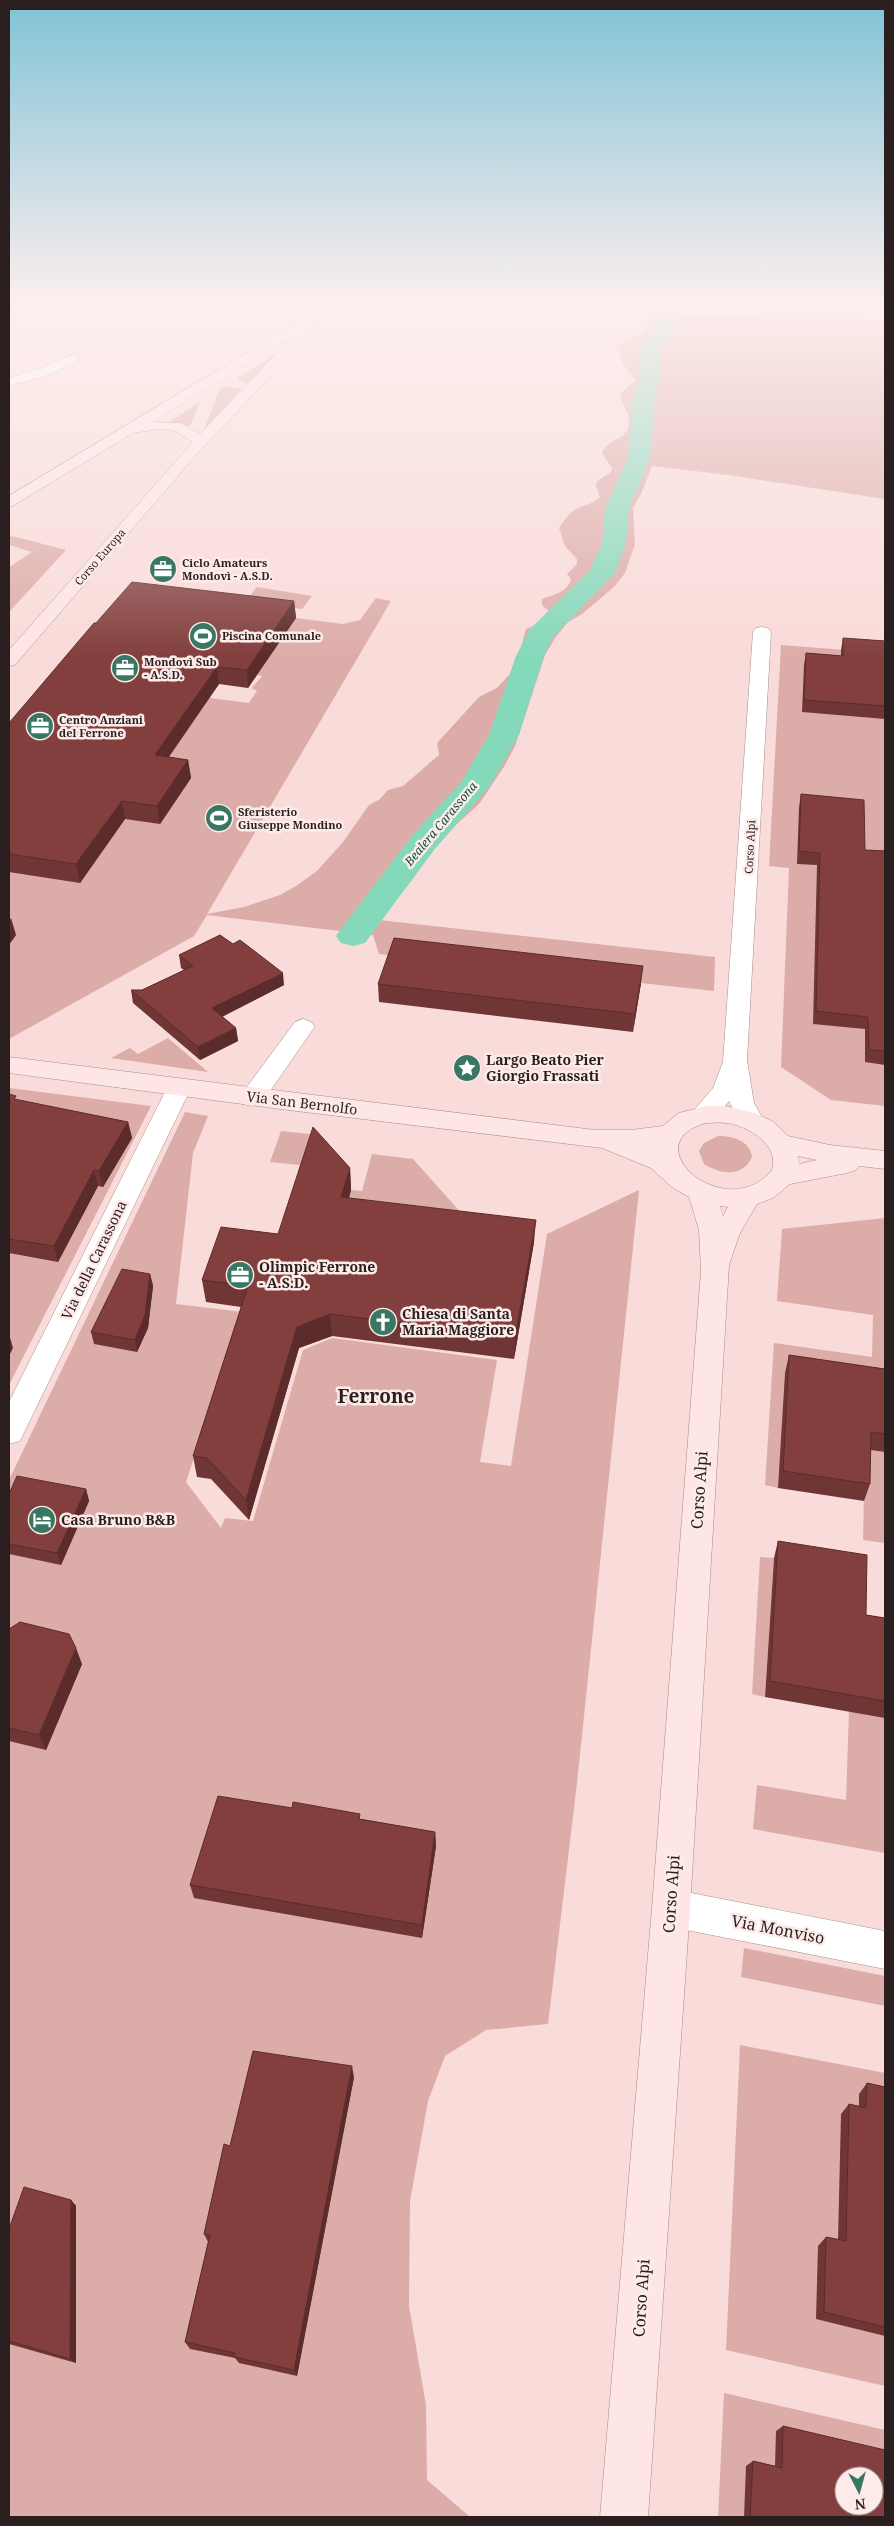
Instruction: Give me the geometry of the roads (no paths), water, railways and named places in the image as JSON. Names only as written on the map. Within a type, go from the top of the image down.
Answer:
[{"type":"street","points":[[9,502],[143,421]]},
{"type":"street","name":"Corso Europa","points":[[9,661],[193,445],[218,421]]},
{"type":"street","name":"Corso Europa","points":[[193,445],[200,422]]},
{"type":"street","points":[[128,430],[148,426],[170,426],[189,431],[193,445]]},
{"type":"street","name":"Corso Alpi","points":[[750,1119],[742,1103],[736,1060],[762,632]]},
{"type":"street","points":[[252,1098],[304,1027]]},
{"type":"street","name":"Corso Alpi","points":[[704,1115],[724,1091],[736,1060]]},
{"type":"street","name":"Via San Bernolfo","points":[[9,1065],[252,1098],[595,1139],[631,1139],[670,1134],[683,1122],[704,1115],[726,1114],[750,1119],[769,1130],[782,1144],[830,1154],[885,1160]]},
{"type":"street","name":"Via della Carassona","points":[[9,1432],[178,1088]]},
{"type":"street","points":[[668,1166],[664,1149],[670,1134]]},
{"type":"street","name":"Via San Bernolfo","points":[[595,1139],[631,1149],[668,1166],[680,1181],[700,1192],[724,1198],[748,1197],[769,1189],[782,1176],[831,1166],[885,1160]]},
{"type":"street","points":[[782,1144],[787,1161],[782,1176]]},
{"type":"street","name":"Corso Alpi","points":[[624,2517],[671,1908],[715,1271],[714,1233],[709,1209],[700,1192]]},
{"type":"street","name":"Corso Alpi","points":[[715,1271],[726,1232],[748,1197]]},
{"type":"street","name":"Via Monviso","points":[[671,1908],[885,1950]]},
{"type":"waterway","name":"Bealera Carassona","points":[[353,936],[423,843],[474,787],[504,735],[530,656],[540,635],[602,573],[614,543],[617,508],[639,458],[642,421]]},
{"type":"place","name":"Ciclo Amateurs Mondovì - A.S.D.","points":[[163,569]]},
{"type":"place","name":"Piscina Comunale","points":[[203,636]]},
{"type":"place","name":"Mondovì Sub - A.S.D.","points":[[125,668]]},
{"type":"place","name":"Centro Anziani del Ferrone","points":[[40,726]]},
{"type":"place","name":"Sferisterio Giuseppe Mondino","points":[[219,818]]},
{"type":"place","name":"Largo Beato Pier Giorgio Frassati","points":[[467,1068]]},
{"type":"place","name":"Olimpic Ferrone - A.S.D.","points":[[240,1275]]},
{"type":"place","name":"Chiesa di Santa Maria Maggiore","points":[[383,1322]]},
{"type":"place","name":"Casa Bruno B&B","points":[[42,1520]]},
{"type":"district","name":"Ferrone","points":[[376,1396]]}]
